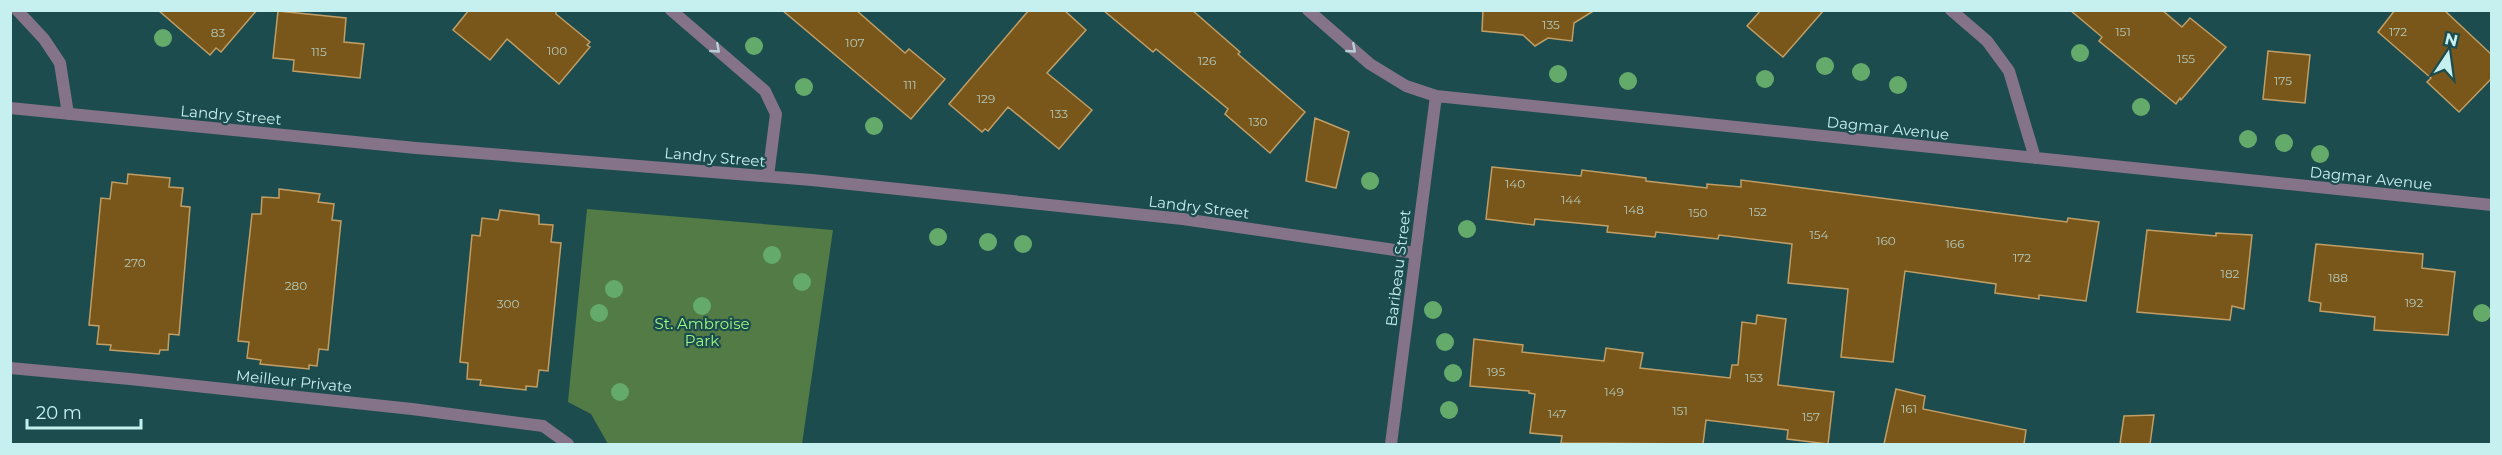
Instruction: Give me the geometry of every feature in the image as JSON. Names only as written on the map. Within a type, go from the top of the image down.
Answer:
[{"type":"street","points":[[17,10],[44,39],[60,63],[68,114]]},
{"type":"street","points":[[671,10],[765,91],[776,114],[768,176]]},
{"type":"street","name":"Dagmar Avenue","points":[[1308,10],[1370,64],[1406,86],[1436,96],[2492,205]]},
{"type":"street","points":[[1951,10],[1987,41],[2009,71],[2035,158]]},
{"type":"street","name":"Baribeau Street","points":[[1391,444],[1436,96]]},
{"type":"street","name":"Landry Street","points":[[10,108],[416,148],[768,176],[1183,219],[1415,253]]},
{"type":"street","name":"Meilleur Private","points":[[10,369],[130,379],[423,410],[543,426],[568,444]]},
{"type":"green space","name":"St. Ambroise Park","points":[[587,209],[833,230],[802,444],[608,444],[591,414],[568,402]]},
{"type":"building","points":[[158,10],[257,10],[221,52],[216,48],[210,55]]},
{"type":"building","points":[[469,10],[556,10],[556,14],[590,42],[587,45],[590,47],[559,84],[507,39],[490,60],[453,30]]},
{"type":"building","points":[[782,10],[856,10],[905,53],[909,49],[945,79],[911,119]]},
{"type":"building","points":[[1029,10],[1064,10],[1086,30],[1047,73],[1092,110],[1059,149],[1008,107],[988,131],[985,129],[982,132],[949,104]]},
{"type":"building","points":[[1103,10],[1192,10],[1240,52],[1238,54],[1305,112],[1270,153],[1225,114],[1228,109],[1156,49],[1153,52]]},
{"type":"building","points":[[1483,10],[1595,10],[1574,23],[1572,41],[1548,38],[1535,46],[1523,35],[1482,31]]},
{"type":"building","points":[[1761,10],[1824,10],[1783,57],[1747,26]]},
{"type":"building","points":[[2070,10],[2162,10],[2182,27],[2190,18],[2226,47],[2176,104],[2099,41],[2102,37]]},
{"type":"building","points":[[2395,10],[2444,10],[2492,55],[2492,78],[2459,112],[2427,82],[2431,78],[2378,32]]},
{"type":"building","points":[[278,11],[346,18],[344,42],[364,44],[360,78],[293,71],[294,60],[273,58]]},
{"type":"building","points":[[2268,51],[2310,55],[2305,103],[2263,99]]},
{"type":"building","points":[[1315,118],[1349,132],[1336,188],[1306,181]]},
{"type":"building","points":[[1492,167],[1581,176],[1582,170],[1707,188],[1707,184],[1741,187],[1741,180],[2067,222],[2068,218],[2099,222],[2086,301],[2039,295],[2039,299],[1995,293],[1996,284],[1905,271],[1893,362],[1841,357],[1848,289],[1788,283],[1792,244],[1719,235],[1718,239],[1656,232],[1655,237],[1607,232],[1608,226],[1535,219],[1534,225],[1486,219]]},
{"type":"building","points":[[128,174],[170,178],[169,187],[183,188],[181,206],[190,207],[179,335],[169,334],[168,350],[160,350],[159,354],[110,350],[111,345],[97,344],[99,326],[89,325],[101,198],[110,199],[112,182],[127,184]]},
{"type":"building","points":[[279,189],[320,194],[318,202],[334,204],[332,220],[341,221],[328,350],[319,349],[317,366],[309,365],[309,369],[260,364],[261,360],[247,358],[249,342],[238,341],[252,214],[261,214],[262,197],[279,198]]},
{"type":"building","points":[[500,210],[539,215],[539,224],[553,225],[551,242],[561,243],[548,371],[539,370],[537,387],[526,386],[526,390],[480,385],[481,380],[467,379],[468,363],[460,362],[472,235],[480,236],[482,218],[498,220]]},
{"type":"building","points":[[2147,230],[2216,236],[2216,233],[2252,235],[2244,309],[2232,306],[2230,320],[2137,312]]},
{"type":"building","points":[[2316,244],[2423,254],[2422,268],[2455,272],[2448,335],[2374,330],[2375,317],[2320,311],[2321,303],[2309,301]]},
{"type":"building","points":[[1757,315],[1786,319],[1778,385],[1834,392],[1828,444],[1787,439],[1788,430],[1706,420],[1703,444],[1561,443],[1562,436],[1530,433],[1535,394],[1529,391],[1470,386],[1474,339],[1523,345],[1522,352],[1604,361],[1606,348],[1643,353],[1640,368],[1730,378],[1732,365],[1738,365],[1742,322],[1756,324]]},
{"type":"building","points":[[1896,389],[1925,396],[1923,409],[2026,430],[2024,444],[1884,444]]},
{"type":"building","points":[[2154,415],[2150,444],[2120,444],[2124,416]]}]
